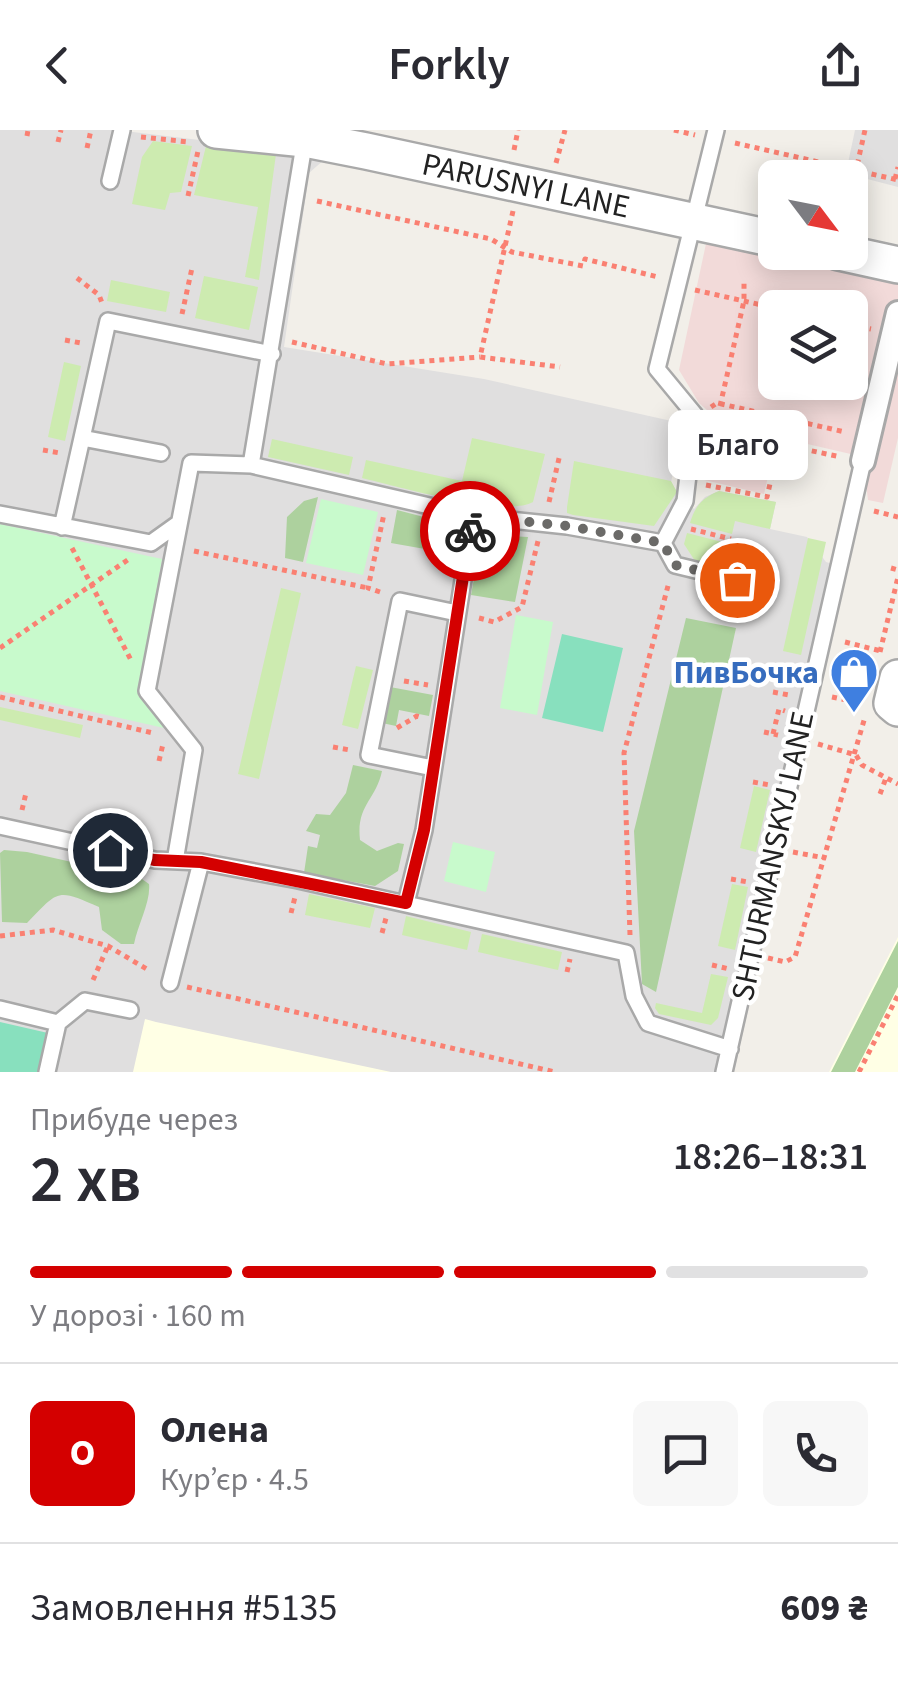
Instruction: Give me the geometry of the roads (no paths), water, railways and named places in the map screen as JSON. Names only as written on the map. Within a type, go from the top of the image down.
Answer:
[{"type":"street","name":"PARUSNYI LANE","points":[[226,130],[368,144],[758,235]]},
{"type":"street","points":[[868,253],[898,265]]},
{"type":"street","name":"SHTURMANSKYJ LANE","points":[[862,465],[898,312]]},
{"type":"street","points":[[883,707],[892,703],[889,664]]},
{"type":"lane","points":[[110,181],[121,132]]},
{"type":"lane","points":[[663,543],[685,501],[695,416],[656,369],[715,134]]},
{"type":"lane","points":[[251,465],[306,139]]},
{"type":"lane","points":[[62,527],[108,321],[273,347]]},
{"type":"lane","points":[[82,438],[161,453]]},
{"type":"lane","points":[[175,861],[194,750],[147,691],[191,463],[251,465],[473,516],[663,543]]},
{"type":"lane","name":"SHTURMANSKYJ LANE","points":[[724,1072],[862,465]]},
{"type":"lane","points":[[0,514],[151,543],[179,523]]},
{"type":"lane","points":[[0,826],[154,860],[201,862],[406,903],[424,830],[461,614],[473,516]]},
{"type":"lane","points":[[663,543],[675,565],[737,580]]},
{"type":"lane","points":[[433,768],[368,755],[400,601],[461,614]]},
{"type":"lane","points":[[170,983],[201,862]]},
{"type":"lane","name":"SHTURMANSKYJ LANE","points":[[406,903],[626,953],[634,996],[648,1022],[730,1050]]},
{"type":"lane","points":[[47,1072],[58,1023],[85,1001],[130,1010]]},
{"type":"lane","points":[[0,1009],[58,1023]]},
{"type":"place","name":"Благо","points":[[737,580]]},
{"type":"place","name":"ПивБочка","points":[[854,714]]}]
